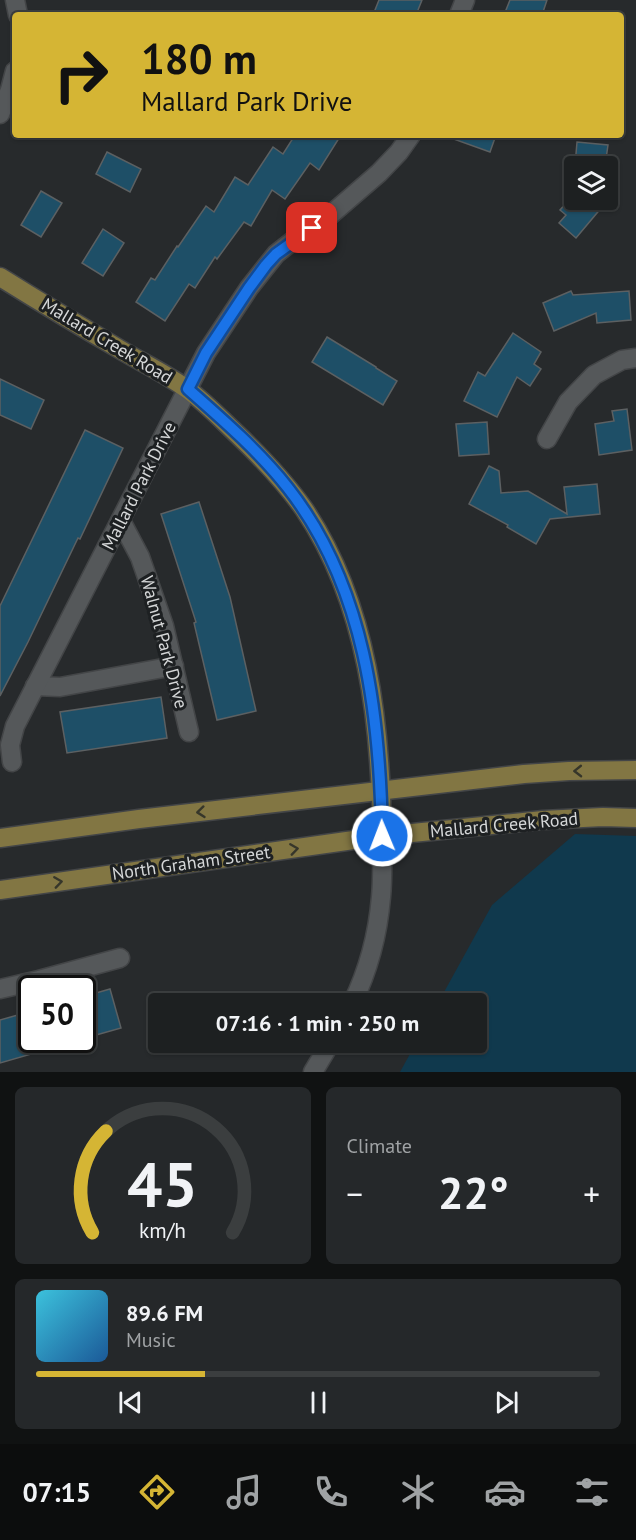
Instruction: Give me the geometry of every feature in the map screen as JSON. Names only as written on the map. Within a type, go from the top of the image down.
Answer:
[{"type":"main road","name":"Mallard Creek Road","points":[[0,277],[188,389],[262,459],[287,486],[305,511],[325,545],[342,583],[363,650],[371,695],[381,790],[382,836],[543,820],[636,818]]},
{"type":"main road","points":[[0,838],[140,819],[524,774],[636,770]]},
{"type":"main road","name":"North Graham Street","points":[[0,890],[382,836]]},
{"type":"street","points":[[0,114],[12,82]]},
{"type":"street","name":"Mallard Park Drive","points":[[12,762],[10,745],[15,726],[206,353],[249,288],[276,254],[328,217],[379,173],[409,138]]},
{"type":"street","points":[[547,440],[568,402],[594,375],[622,360],[636,358]]},
{"type":"street","name":"Walnut Park Drive","points":[[121,521],[140,557],[164,626],[189,732]]},
{"type":"street","points":[[35,686],[60,687],[174,666]]},
{"type":"street","points":[[357,993],[372,949],[381,897],[382,836]]},
{"type":"street","points":[[0,989],[120,958]]},
{"type":"street","points":[[313,1072],[324,1053]]},
{"type":"shaded area","points":[[575,834],[636,836],[636,1072],[400,1072],[410,1053],[487,1053],[487,993],[444,993],[492,905]]},
{"type":"building","points":[[379,0],[422,0],[417,12],[374,12]]},
{"type":"building","points":[[510,0],[547,0],[543,12],[505,12]]},
{"type":"building","points":[[293,138],[339,138],[319,170],[310,163],[285,199],[272,190],[251,226],[244,222],[217,259],[215,257],[195,288],[189,284],[165,321],[136,302],[151,278],[155,280],[206,206],[214,212],[235,177],[248,185],[273,147],[283,154]]},
{"type":"building","points":[[451,138],[495,138],[490,152]]},
{"type":"building","points":[[577,142],[608,145],[606,156],[576,156]]},
{"type":"building","points":[[107,152],[141,169],[130,192],[96,174]]},
{"type":"building","points":[[41,191],[62,203],[41,237],[21,225]]},
{"type":"building","points":[[564,206],[564,210],[599,210],[576,238],[559,223],[566,215],[560,210]]},
{"type":"building","points":[[103,229],[124,243],[103,276],[82,263]]},
{"type":"building","points":[[571,291],[573,295],[629,291],[631,320],[597,323],[596,313],[554,331],[543,303]]},
{"type":"building","points":[[513,333],[541,352],[534,364],[541,369],[530,386],[517,377],[497,417],[464,401],[478,372],[485,376]]},
{"type":"building","points":[[327,337],[397,381],[383,405],[312,362]]},
{"type":"building","points":[[0,379],[44,400],[31,429],[0,415]]},
{"type":"building","points":[[627,409],[632,450],[599,455],[595,424],[614,421],[612,411]]},
{"type":"building","points":[[487,422],[489,454],[459,456],[456,424]]},
{"type":"building","points":[[85,430],[123,448],[80,539],[78,538],[0,696],[0,606]]},
{"type":"building","points":[[489,466],[499,471],[501,493],[528,491],[567,514],[564,487],[597,484],[600,514],[550,519],[536,544],[507,527],[508,525],[469,504]]},
{"type":"building","points":[[199,502],[230,597],[256,711],[217,720],[194,623],[196,622],[161,514]]},
{"type":"building","points":[[161,697],[167,738],[67,753],[60,712]]},
{"type":"building","points":[[110,989],[121,1028],[96,1035],[96,993]]},
{"type":"building","points":[[18,1015],[18,1053],[35,1053],[0,1063],[0,1020]]},
{"type":"route","points":[[312,228],[276,254],[266,265],[206,353],[188,389],[287,486],[325,545],[342,583],[363,650],[369,684],[381,790],[382,836]]}]
